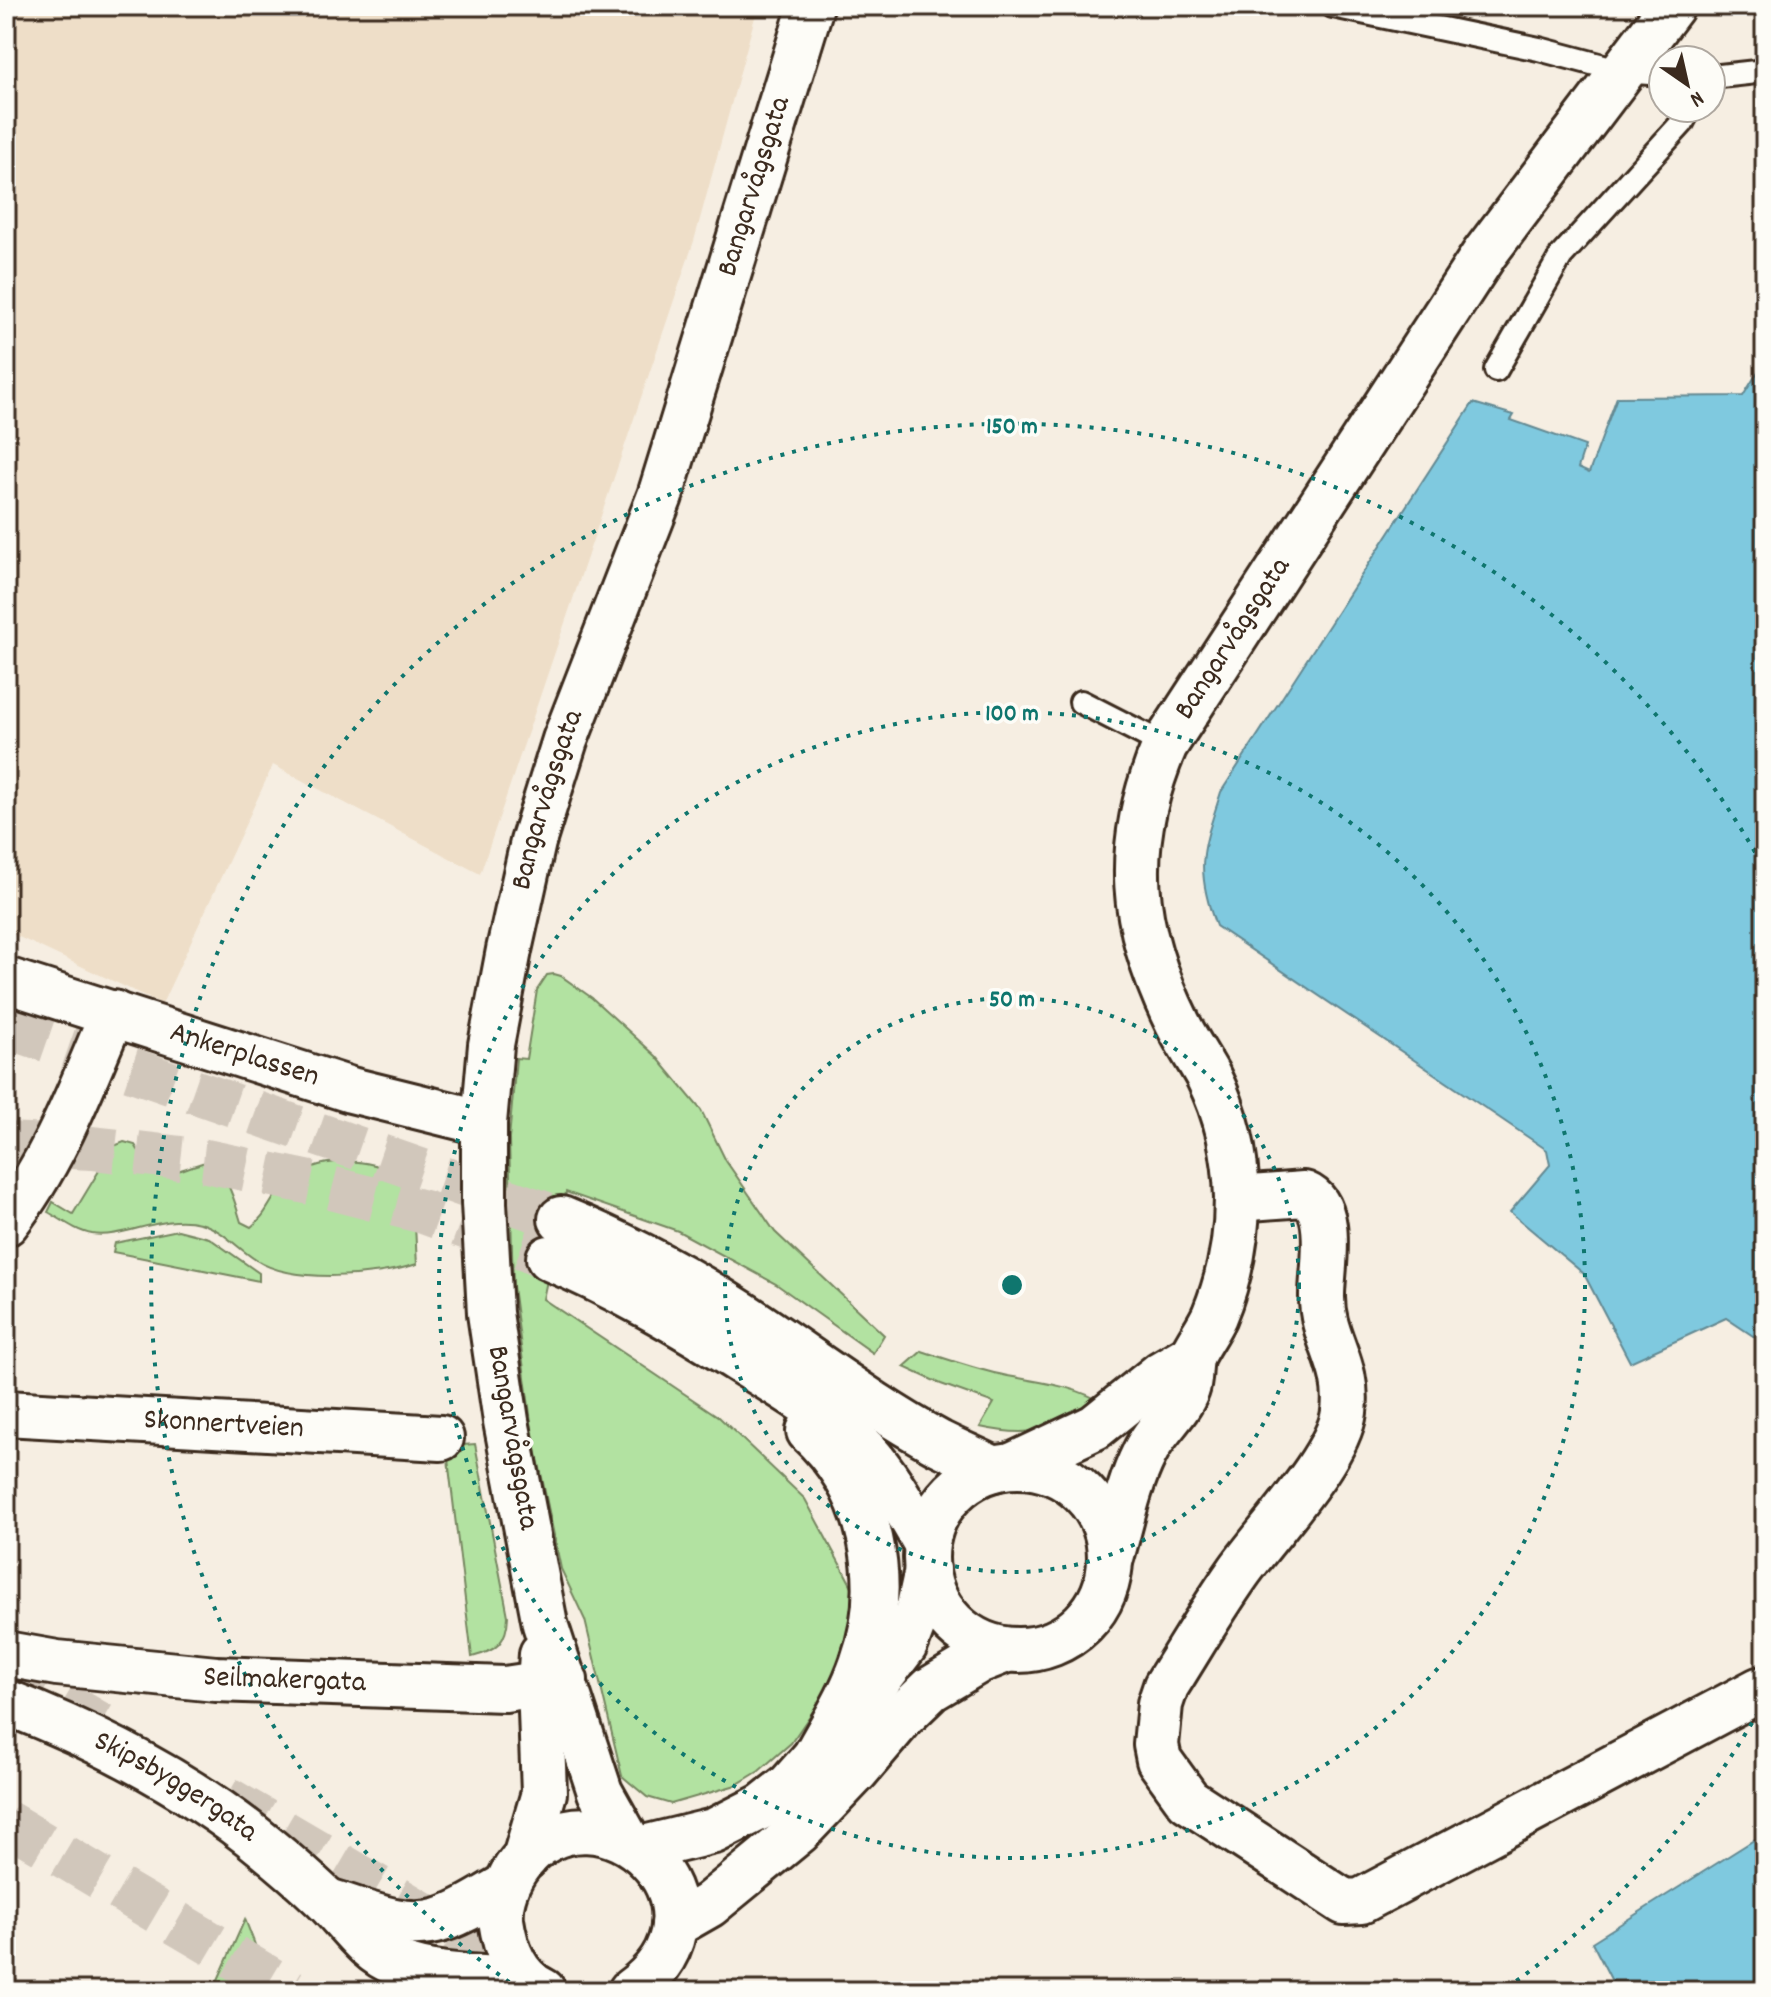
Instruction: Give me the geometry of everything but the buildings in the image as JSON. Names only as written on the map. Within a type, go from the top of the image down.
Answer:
[{"type":"main road","name":"Bangarvågsgata","points":[[537,1988],[514,1964],[504,1943],[500,1914],[544,1793],[552,1682],[545,1624],[495,1355],[484,1203],[484,1123],[491,1045],[533,842],[565,740],[660,496],[811,6]]},
{"type":"main road","name":"Bangarvågsgata","points":[[1111,1558],[1144,1452],[1187,1389],[1191,1356],[1213,1318],[1235,1236],[1237,1199],[1234,1158],[1226,1120],[1208,1077],[1178,1025],[1151,966],[1137,900],[1136,855],[1142,813],[1165,745],[1485,253],[1643,72],[1672,6]]},
{"type":"main road","name":"Ankerplassen","points":[[6,980],[351,1090],[484,1123]]},
{"type":"main road","points":[[6,1223],[31,1189],[59,1138],[113,1013]]},
{"type":"main road","points":[[1237,1199],[1304,1194],[1319,1205],[1326,1249],[1322,1295],[1326,1327],[1339,1356],[1346,1383],[1344,1416],[1323,1463],[1238,1573],[1166,1686],[1160,1704],[1156,1745],[1159,1760],[1188,1800],[1344,1902],[1361,1901],[1759,1690]]},
{"type":"main road","points":[[631,1991],[648,1979],[668,1957],[709,1905],[798,1832],[931,1689],[1006,1650],[1037,1648],[1067,1637],[1090,1616],[1098,1602],[1105,1589],[1111,1558],[1106,1529],[1092,1502],[1071,1482],[1044,1469],[1004,1467],[939,1443],[742,1314],[612,1240],[555,1239],[584,1273],[668,1316],[773,1381],[837,1426],[865,1452],[891,1484],[926,1556],[934,1595],[951,1621],[976,1640],[1006,1650]]},
{"type":"main road","name":"Bangarvågsgata","points":[[1004,1467],[1095,1427],[1162,1373],[1191,1356]]},
{"type":"main road","points":[[773,1381],[797,1420],[820,1441],[854,1490],[873,1552],[876,1585],[873,1619],[863,1663],[817,1753]]},
{"type":"main road","name":"Skonnertveien","points":[[6,1413],[441,1438]]},
{"type":"main road","points":[[634,1844],[686,1840],[740,1820],[790,1785],[849,1718],[905,1645],[918,1611],[935,1518],[951,1494],[975,1477],[1004,1467]]},
{"type":"main road","name":"Seilmakergata","points":[[6,1654],[57,1663],[216,1679],[505,1689],[552,1682]]},
{"type":"main road","name":"Bangarvågsgata","points":[[552,1682],[600,1792],[634,1844],[651,1859],[665,1879],[672,1901],[668,1957]]},
{"type":"main road","name":"Skipsbyggergata","points":[[6,1702],[72,1728],[159,1771],[251,1835],[326,1900],[379,1955],[397,1964],[439,1974],[537,1988]]},
{"type":"main road","name":"Skipsbyggergata","points":[[326,1900],[404,1924],[424,1924],[442,1920],[516,1872],[547,1841],[573,1832],[601,1832],[634,1844]]},
{"type":"lane","points":[[1333,6],[1643,72]]},
{"type":"lane","points":[[1727,75],[1765,71]]},
{"type":"lane","points":[[1496,370],[1561,256],[1681,124]]},
{"type":"lane","points":[[1081,702],[1165,745]]},
{"type":"shaded area","points":[[6,6],[758,6],[694,241],[480,874],[273,765],[162,1004],[6,931]]},
{"type":"green space","points":[[554,974],[592,998],[656,1056],[701,1110],[726,1161],[775,1232],[884,1335],[873,1353],[776,1284],[678,1231],[566,1192],[543,1299],[719,1417],[805,1499],[856,1594],[853,1627],[831,1685],[791,1743],[759,1771],[736,1785],[671,1804],[647,1797],[622,1776],[585,1620],[561,1569],[532,1430],[513,1287],[509,1139],[516,1058],[526,1059],[537,990],[547,975]]},
{"type":"green space","points":[[124,1142],[135,1145],[151,1167],[158,1171],[173,1172],[206,1162],[214,1167],[230,1188],[241,1222],[251,1227],[282,1187],[312,1167],[358,1162],[388,1170],[399,1179],[410,1199],[417,1264],[358,1275],[291,1273],[256,1260],[222,1234],[200,1223],[172,1221],[104,1235],[75,1228],[48,1212],[53,1202],[73,1214],[114,1146]]},
{"type":"green space","points":[[178,1230],[209,1238],[259,1273],[259,1281],[113,1252],[115,1243]]},
{"type":"green space","points":[[922,1351],[994,1373],[1064,1387],[1103,1403],[1044,1429],[1017,1432],[980,1427],[994,1403],[904,1367]]},
{"type":"green space","points":[[475,1444],[508,1616],[499,1644],[488,1652],[472,1657],[448,1459],[450,1446]]},
{"type":"green space","points":[[245,1919],[273,1991],[213,1991]]},
{"type":"water","points":[[1765,360],[1765,1344],[1726,1318],[1630,1362],[1584,1274],[1510,1212],[1550,1165],[1547,1150],[1216,926],[1205,888],[1204,858],[1221,792],[1473,403],[1514,415],[1511,420],[1585,446],[1578,468],[1589,473],[1617,397],[1743,396]]},
{"type":"water","points":[[1765,1833],[1765,1991],[1617,1991],[1592,1942]]},
{"type":"tunnel","points":[[6,1026],[561,1219]]},
{"type":"tunnel","points":[[6,1144],[92,1148],[206,1161],[311,1183],[424,1212],[549,1258]]},
{"type":"tunnel","points":[[6,1669],[108,1729]]},
{"type":"tunnel","points":[[226,1798],[536,1980]]},
{"type":"tunnel","points":[[6,1822],[291,1991]]}]
